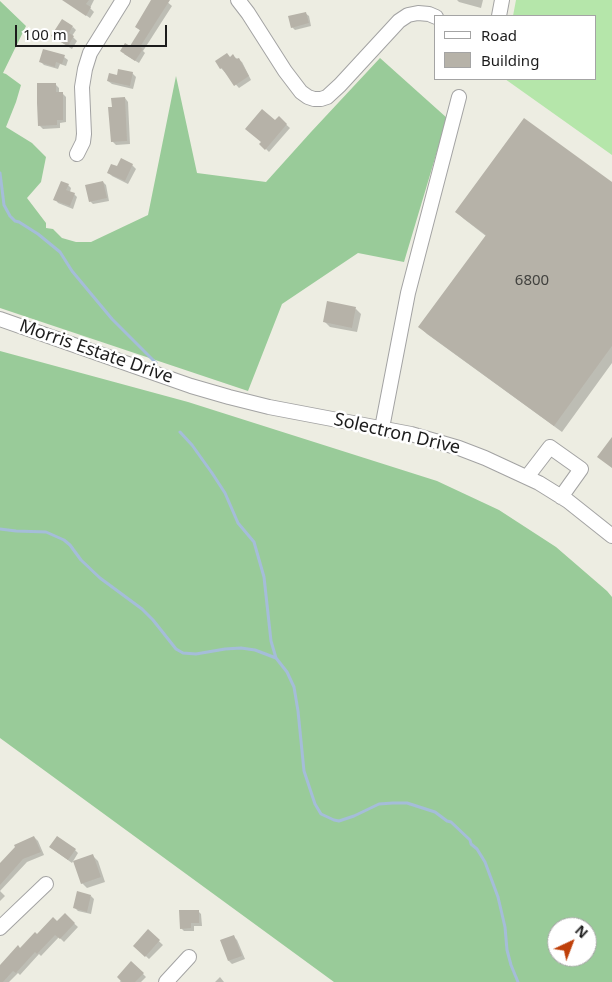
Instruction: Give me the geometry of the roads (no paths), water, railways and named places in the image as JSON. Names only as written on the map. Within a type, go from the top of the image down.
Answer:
[{"type":"street","points":[[76,154],[83,142],[84,134],[82,88],[87,61],[123,0]]},
{"type":"street","points":[[238,0],[301,92],[314,99],[327,97],[399,21],[408,15],[418,13],[434,15]]},
{"type":"street","points":[[499,15],[502,0]]},
{"type":"street","points":[[382,428],[408,293],[459,97]]},
{"type":"street","name":"Morris Estate Drive","points":[[0,319],[191,386]]},
{"type":"street","name":"Solectron Drive","points":[[191,386],[269,407],[411,434],[459,448],[539,483],[591,518],[612,536]]},
{"type":"street","points":[[527,477],[550,446],[581,469],[561,497]]},
{"type":"street","points":[[0,928],[46,884]]},
{"type":"street","points":[[166,982],[189,957]]},
{"type":"waterway","points":[[0,173],[4,205],[10,216],[15,221],[38,234],[60,252],[72,271],[112,319],[156,363]]},
{"type":"waterway","points":[[180,432],[212,473],[225,493],[238,523],[254,542],[264,577],[271,641],[276,658],[287,672],[294,687],[304,771],[315,804],[321,814],[339,821],[379,804],[407,803],[435,812],[451,822],[470,840],[485,862],[498,897],[505,927],[507,950],[518,982]]},
{"type":"waterway","points":[[0,529],[46,532],[64,540],[100,578],[142,609],[176,649],[183,653],[196,654],[241,648],[255,650],[276,658]]}]
